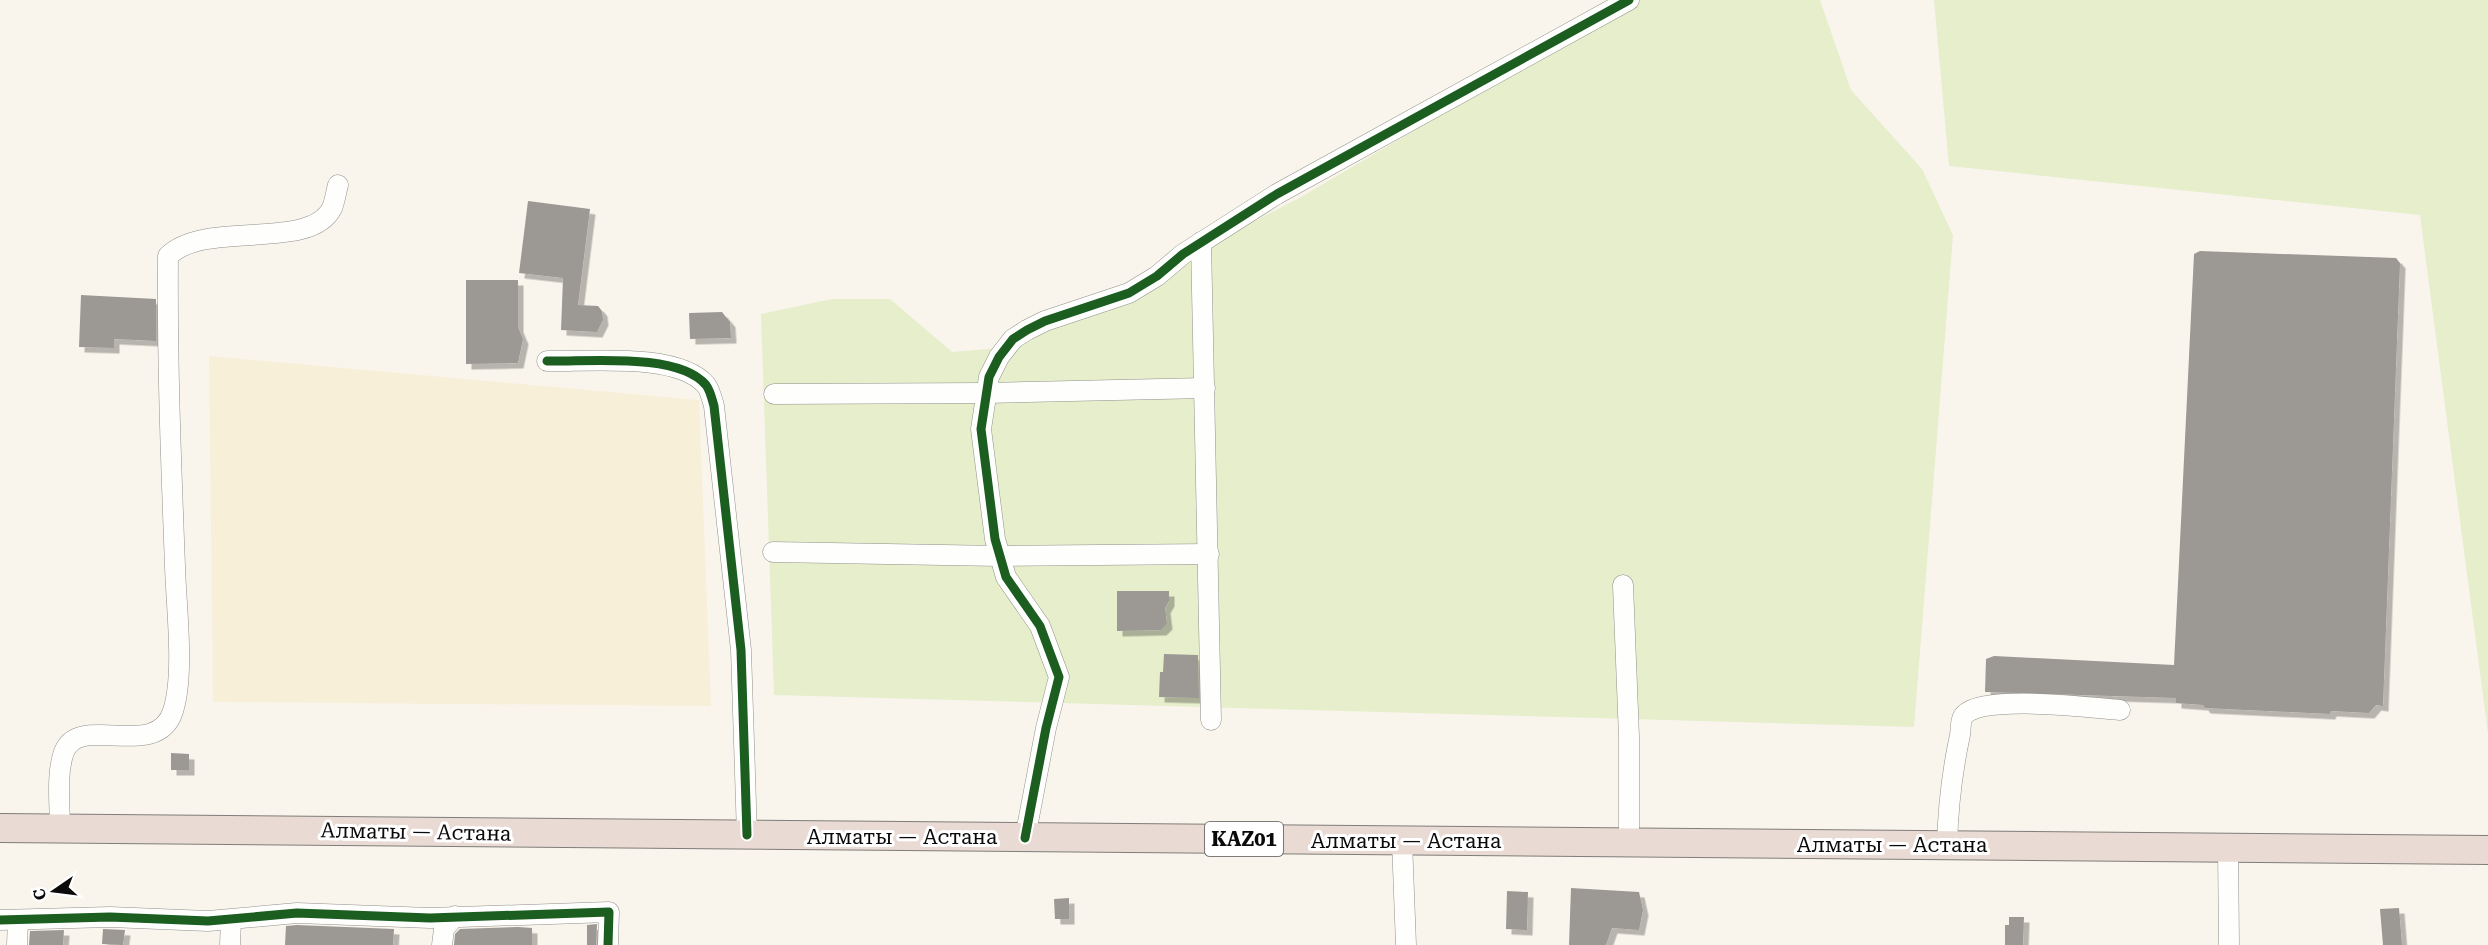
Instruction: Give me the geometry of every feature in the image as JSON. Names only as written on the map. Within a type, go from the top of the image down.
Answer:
[{"type":"highway","name":"Алматы — Астана","points":[[0,828],[2488,850]]},
{"type":"street","points":[[1025,838],[1046,728],[1059,677],[1041,626],[1006,577],[995,539],[983,463],[981,429],[986,393],[999,357],[1013,339],[1045,321],[1129,293],[1201,242],[1277,194],[1629,0]]},
{"type":"street","points":[[60,829],[61,765],[64,749],[74,740],[86,735],[151,735],[162,728],[173,714],[176,698],[177,638],[167,352],[168,256],[177,247],[206,238],[286,232],[312,226],[324,218],[332,208],[338,185]]},
{"type":"street","points":[[1201,242],[1211,720]]},
{"type":"street","points":[[547,362],[651,363],[677,366],[697,376],[708,387],[714,406],[741,650],[747,835]]},
{"type":"street","points":[[774,394],[986,393],[1205,388]]},
{"type":"street","points":[[773,552],[1000,556],[1209,554]]},
{"type":"street","points":[[1623,585],[1629,737],[1629,843]]},
{"type":"street","points":[[1947,845],[1948,817],[1960,731],[1963,717],[1972,708],[1984,705],[2042,704],[2120,710]]},
{"type":"street","points":[[1402,841],[1406,945]]},
{"type":"street","points":[[2228,848],[2229,945]]},
{"type":"street","points":[[16,945],[9,921],[110,917],[231,920],[297,913],[430,918],[609,912],[608,945]]},
{"type":"street","points":[[442,945],[444,929],[456,916]]},
{"type":"street","points":[[230,945],[231,920]]},
{"type":"shaded area","points":[[209,356],[699,400],[711,706],[213,702]]},
{"type":"green space","points":[[1637,0],[1820,0],[1851,90],[1922,169],[1953,235],[1914,727],[774,695],[761,314],[832,299],[890,299],[952,352],[1012,347],[1301,197]]},
{"type":"green space","points":[[1934,0],[2488,0],[2488,734],[2420,215],[1949,166]]},
{"type":"building","points":[[528,201],[590,209],[578,305],[598,306],[602,311],[603,320],[597,332],[561,330],[563,278],[519,273]]},
{"type":"building","points":[[2200,251],[2396,258],[2400,263],[2383,706],[2376,705],[2369,713],[2331,711],[2330,714],[2205,708],[2203,705],[2176,703],[2176,698],[1985,692],[1986,659],[1994,656],[2174,665],[2194,254]]},
{"type":"building","points":[[466,280],[518,280],[518,327],[523,339],[518,363],[466,364]]},
{"type":"building","points":[[81,295],[156,299],[156,341],[114,339],[114,348],[79,347]]},
{"type":"building","points":[[722,312],[730,322],[731,338],[690,339],[689,313]]},
{"type":"building","points":[[1117,591],[1169,591],[1169,601],[1165,608],[1167,624],[1161,630],[1117,631]]},
{"type":"building","points":[[1164,654],[1198,655],[1199,698],[1159,697],[1160,672],[1163,672]]},
{"type":"building","points":[[171,753],[189,754],[189,770],[171,770]]},
{"type":"building","points":[[1571,888],[1639,892],[1643,910],[1639,930],[1612,928],[1606,945],[1569,945]]},
{"type":"building","points":[[1507,891],[1528,892],[1527,930],[1506,929]]},
{"type":"building","points":[[1069,898],[1069,919],[1055,919],[1054,899]]},
{"type":"building","points":[[2399,908],[2402,945],[2383,945],[2380,909]]},
{"type":"building","points":[[2009,917],[2024,917],[2023,945],[2005,945],[2005,925],[2009,925]]},
{"type":"building","points":[[597,924],[596,945],[587,945],[587,925]]},
{"type":"building","points":[[286,926],[394,929],[393,945],[285,945]]},
{"type":"building","points":[[532,928],[532,945],[454,945],[455,934],[460,929]]},
{"type":"building","points":[[103,929],[125,930],[123,945],[102,944]]},
{"type":"building","points":[[64,930],[63,945],[29,945],[30,931]]},
{"type":"cycle path","points":[[1025,838],[1046,728],[1059,677],[1040,626],[1006,577],[995,539],[981,429],[989,377],[999,357],[1013,339],[1027,330],[1045,321],[1129,293],[1157,276],[1183,254],[1277,194],[1629,0]]},
{"type":"cycle path","points":[[547,361],[608,360],[654,363],[675,367],[693,375],[706,385],[710,392],[714,406],[741,650],[747,835]]},
{"type":"cycle path","points":[[0,920],[110,917],[208,921],[297,913],[430,918],[609,912],[608,945]]}]
